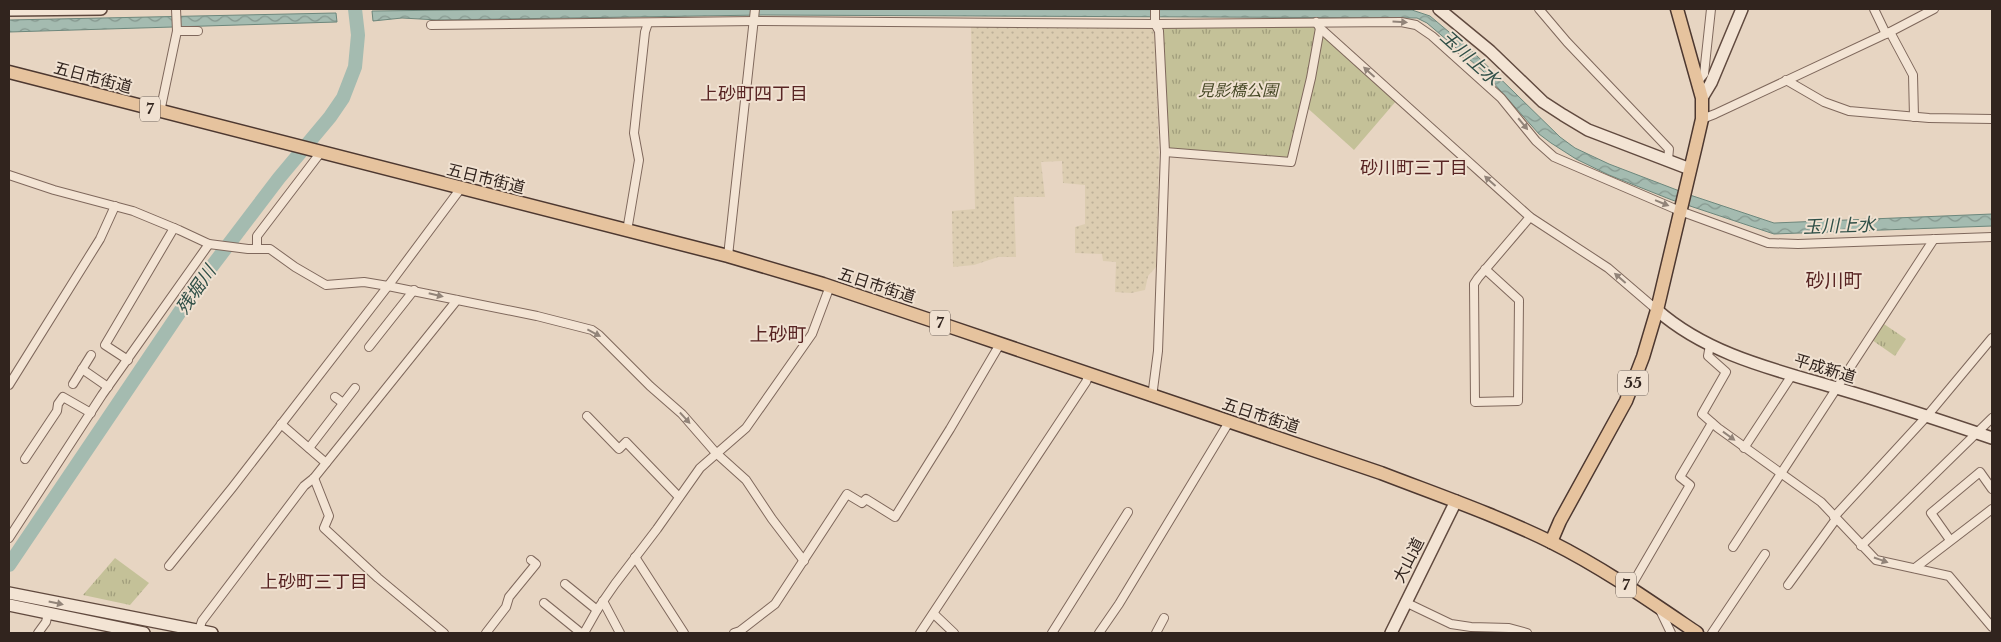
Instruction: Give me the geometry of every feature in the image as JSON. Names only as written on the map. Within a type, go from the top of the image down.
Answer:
[{"type":"main road","name":"55","points":[[1551,542],[1560,521],[1626,402],[1643,357],[1657,310],[1702,118],[1702,98],[1677,9]]},
{"type":"main road","name":"五日市街道","points":[[9,72],[728,256],[742,264],[830,286],[1374,471],[1456,501],[1551,542],[1630,588],[1697,633]]},
{"type":"street","points":[[9,10],[101,9]]},
{"type":"street","points":[[1152,397],[1158,351],[1165,152],[1159,31],[1155,21],[1155,9]]},
{"type":"street","points":[[1439,9],[1490,51],[1543,102],[1588,130],[1668,160],[1689,174]]},
{"type":"street","points":[[1539,9],[1567,42],[1668,149],[1668,160]]},
{"type":"street","points":[[1698,81],[1704,74],[1711,9]]},
{"type":"street","points":[[1702,98],[1711,83],[1742,9]]},
{"type":"street","points":[[1874,9],[1913,75],[1914,117]]},
{"type":"street","points":[[1702,118],[1715,114],[1888,33],[1934,9]]},
{"type":"street","points":[[160,112],[177,29],[176,12]]},
{"type":"street","points":[[728,256],[755,16]]},
{"type":"street","points":[[431,25],[648,23],[755,16],[1318,25],[1401,22],[1416,25],[1432,36],[1501,98],[1536,141],[1554,157],[1768,243],[1798,244],[1992,237]]},
{"type":"street","points":[[627,231],[638,160],[634,133],[645,32],[648,23]]},
{"type":"street","points":[[1165,152],[1291,162],[1311,78],[1318,25]]},
{"type":"street","points":[[1318,25],[1530,217],[1608,268],[1657,310]]},
{"type":"street","points":[[177,29],[198,31]]},
{"type":"street","points":[[1786,80],[1824,102],[1849,111],[1914,117],[1992,120]]},
{"type":"street","points":[[257,248],[256,236],[318,151]]},
{"type":"street","points":[[9,175],[54,190],[116,206],[212,244],[270,249],[295,267],[326,285],[364,282],[414,290],[592,330],[682,414],[716,453],[746,480],[772,519],[804,561]]},
{"type":"street","points":[[169,566],[388,286],[461,188]]},
{"type":"street","points":[[9,385],[95,247],[116,206]]},
{"type":"street","points":[[1486,270],[1519,300],[1518,402],[1475,402],[1474,284],[1530,217]]},
{"type":"street","points":[[128,360],[105,344],[174,228]]},
{"type":"street","points":[[1733,547],[1934,238]]},
{"type":"street","points":[[9,538],[108,387],[212,244]]},
{"type":"street","points":[[544,603],[582,633],[596,610],[700,468],[746,428],[812,334],[830,286]]},
{"type":"street","points":[[369,348],[414,290]]},
{"type":"street","points":[[192,631],[202,621],[304,486],[314,478],[458,300]]},
{"type":"street","name":"平成新道","points":[[1657,310],[1667,320],[1710,346],[1735,356],[1992,438]]},
{"type":"street","points":[[1788,585],[1835,518],[1927,416],[1992,338]]},
{"type":"street","points":[[739,632],[775,604],[847,494],[862,503],[866,499],[895,517],[1000,344]]},
{"type":"street","points":[[1710,346],[1708,356],[1726,372],[1702,412],[1712,423],[1821,502],[1876,560],[1949,576],[1992,627]]},
{"type":"street","points":[[73,384],[92,355]]},
{"type":"street","points":[[82,369],[108,387]]},
{"type":"street","points":[[920,633],[1081,390],[1089,374]]},
{"type":"street","points":[[1744,448],[1792,375]]},
{"type":"street","points":[[309,448],[354,388]]},
{"type":"street","points":[[335,396],[343,403]]},
{"type":"street","points":[[25,459],[57,411],[58,404],[63,397],[91,413]]},
{"type":"street","points":[[588,416],[619,449],[626,442],[679,497]]},
{"type":"street","points":[[1862,546],[1992,418]]},
{"type":"street","points":[[1099,633],[1229,422]]},
{"type":"street","points":[[1630,588],[1690,485],[1680,478],[1712,423]]},
{"type":"street","points":[[280,424],[326,463]]},
{"type":"street","points":[[1950,540],[1931,513],[1980,472],[1992,488]]},
{"type":"street","points":[[314,478],[329,516],[324,528],[385,584],[444,633]]},
{"type":"street","name":"大山道","points":[[1391,633],[1456,501]]},
{"type":"street","points":[[1915,568],[1992,510]]},
{"type":"street","points":[[1052,633],[1128,512]]},
{"type":"street","points":[[1712,633],[1765,554]]},
{"type":"street","points":[[635,557],[684,633]]},
{"type":"street","points":[[486,633],[506,608],[509,597],[536,564],[531,560]]},
{"type":"street","points":[[565,584],[596,610]]},
{"type":"street","points":[[9,593],[192,631],[212,633]]},
{"type":"street","points":[[603,601],[620,633]]},
{"type":"street","points":[[1405,602],[1451,624],[1470,630],[1510,628],[1527,633]]},
{"type":"street","points":[[9,605],[144,633]]},
{"type":"street","points":[[1658,607],[1671,633]]},
{"type":"street","points":[[97,624],[93,614],[98,611]]},
{"type":"street","points":[[38,633],[46,622],[48,613]]},
{"type":"street","points":[[934,614],[954,633]]},
{"type":"street","points":[[1156,633],[1164,618]]},
{"type":"shaded area","points":[[971,26],[1148,27],[1152,29],[1155,34],[1159,157],[1156,267],[1148,276],[1145,290],[1131,293],[1115,292],[1116,262],[1103,261],[1102,254],[1075,253],[1075,227],[1085,224],[1085,185],[1063,183],[1062,161],[1041,162],[1045,197],[1014,197],[1016,257],[998,257],[974,265],[953,267],[952,211],[975,209]]},
{"type":"green space","name":"見影橋公園","points":[[1158,22],[1315,24],[1397,100],[1354,150],[1303,104],[1288,160],[1168,151]]},
{"type":"green space","points":[[1884,324],[1906,339],[1895,356],[1872,340]]},
{"type":"green space","points":[[115,558],[149,583],[130,605],[83,595]]},
{"type":"water","name":"玉川上水","points":[[538,9],[1412,10],[1430,16],[1474,53],[1560,137],[1575,148],[1609,164],[1690,195],[1774,223],[1992,214],[1992,226],[1774,234],[1672,200],[1609,175],[1576,159],[1551,143],[1539,134],[1483,71],[1427,23],[1417,18],[763,15],[438,20],[402,18],[373,21],[372,11]]},
{"type":"water","points":[[336,13],[337,22],[9,32],[9,20]]},
{"type":"waterway","name":"残堀川","points":[[9,565],[200,282],[343,98],[355,67],[358,35],[355,9]]},
{"type":"district","name":"上砂町四丁目","points":[[754,94]]},
{"type":"district","name":"砂川町三丁目","points":[[1414,168]]},
{"type":"district","name":"砂川町","points":[[1834,280]]},
{"type":"district","name":"上砂町","points":[[778,334]]},
{"type":"district","name":"上砂町三丁目","points":[[314,582]]}]
